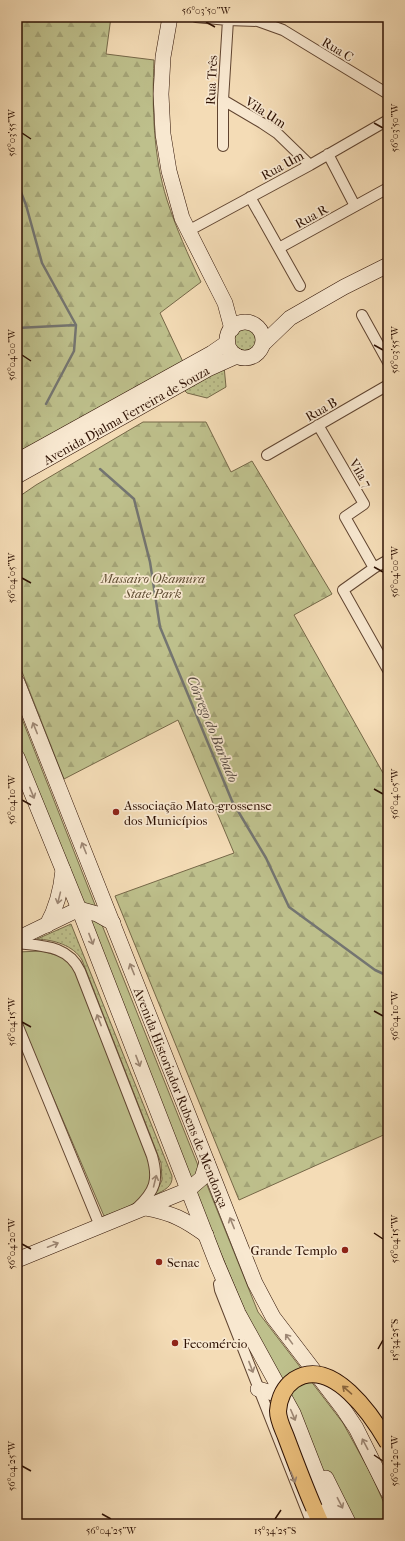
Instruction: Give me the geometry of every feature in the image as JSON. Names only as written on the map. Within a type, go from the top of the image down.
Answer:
[{"type":"main road","points":[[170,17],[163,57],[161,94],[163,134],[171,178],[182,218],[225,304],[230,336],[229,348],[236,356]]},
{"type":"main road","name":"Avenida Djalma Ferreira de Souza","points":[[17,461],[236,356],[246,358],[255,355],[263,344],[290,318],[344,287],[388,265]]},
{"type":"main road","points":[[225,304],[252,324],[262,334],[263,344]]},
{"type":"main road","name":"Avenida Djalma Ferreira de Souza","points":[[17,476],[212,353],[240,324],[252,324],[290,318]]},
{"type":"main road","name":"Avenida Historiador Rubens de Mendonça","points":[[17,682],[255,1283],[273,1317],[356,1428],[388,1492]]},
{"type":"main road","name":"Avenida Historiador Rubens de Mendonça","points":[[17,757],[79,909],[217,1264],[238,1313],[284,1396],[311,1460],[334,1524]]},
{"type":"main road","points":[[47,925],[58,902],[63,869]]},
{"type":"main road","points":[[17,939],[79,909],[97,914],[113,923]]},
{"type":"main road","points":[[17,1260],[188,1190],[202,1178],[207,1162]]},
{"type":"main road","points":[[138,1210],[172,1214],[184,1220],[206,1236]]},
{"type":"main road","points":[[320,1524],[313,1516],[278,1413],[279,1402],[287,1387],[302,1376],[315,1374],[324,1376],[340,1384],[367,1410],[388,1443]]},
{"type":"main road","points":[[258,1389],[284,1396]]},
{"type":"main road","points":[[311,1460],[329,1482],[349,1524]]},
{"type":"street","name":"Rua C","points":[[196,17],[258,21],[283,30],[388,94]]},
{"type":"street","name":"Rua Três","points":[[223,146],[223,100],[228,19]]},
{"type":"street","name":"Vila Um","points":[[223,100],[276,133],[310,165]]},
{"type":"street","name":"Rua Um","points":[[188,231],[310,165],[388,120]]},
{"type":"street","points":[[328,154],[355,206]]},
{"type":"street","name":"Rua R","points":[[279,248],[388,188]]},
{"type":"street","points":[[250,197],[300,286]]},
{"type":"street","points":[[362,316],[387,358]]},
{"type":"street","name":"Rua B","points":[[267,455],[388,385]]},
{"type":"street","name":"Vila 7","points":[[318,425],[364,504],[344,517],[374,568]]},
{"type":"street","points":[[387,667],[343,590],[388,560]]},
{"type":"street","points":[[17,943],[49,947],[70,956],[76,962],[150,1149],[156,1170],[156,1178],[150,1193],[138,1210]]},
{"type":"street","points":[[17,1024],[100,1226]]},
{"type":"street","name":"Avenida Historiador Rubens de Mendonça","points":[[217,1264],[220,1290],[258,1389],[313,1516]]},
{"type":"green space","points":[[17,17],[111,17],[106,54],[154,60],[154,131],[162,183],[178,231],[201,282],[160,313],[184,364],[17,453]]},
{"type":"green space","points":[[240,328],[250,328],[257,335],[257,345],[250,352],[240,352],[233,345],[233,335]]},
{"type":"green space","points":[[224,366],[226,387],[207,398],[187,393],[185,391],[185,387]]},
{"type":"green space","name":"Massairo Okamura State Park","points":[[143,422],[206,422],[231,472],[252,461],[332,594],[294,615],[383,773],[388,771],[388,1133],[239,1200],[115,896],[234,853],[178,720],[64,779],[17,659],[17,498],[36,485]]},
{"type":"green space","points":[[17,706],[97,910],[82,906],[17,744]]},
{"type":"green space","points":[[86,914],[100,920],[199,1168],[199,1171],[191,1180]]},
{"type":"green space","points":[[71,924],[172,1176],[169,1186],[165,1190],[155,1195],[162,1180],[161,1163],[82,960],[74,951],[62,944],[37,939]]},
{"type":"green space","points":[[42,951],[66,958],[75,964],[153,1171],[147,1189],[142,1196],[130,1206],[104,1216],[17,1013],[17,952]]},
{"type":"green space","points":[[205,1180],[258,1312],[343,1423],[371,1474],[388,1512],[388,1524],[339,1524],[258,1342],[194,1189]]},
{"type":"waterway","points":[[17,182],[26,205],[42,263],[76,325]]},
{"type":"waterway","name":"Córrego do Barbado","points":[[17,328],[76,325],[74,351],[46,404]]},
{"type":"waterway","name":"Córrego do Barbado","points":[[100,469],[134,499],[150,562],[160,627],[232,801],[266,858],[289,907],[375,970],[388,976]]},
{"type":"place","name":"Associação Mato-grossense dos Municípios","points":[[116,812]]},
{"type":"place","name":"Grande Templo","points":[[345,1250]]},
{"type":"place","name":"Senac","points":[[159,1262]]},
{"type":"place","name":"Fecomércio","points":[[175,1343]]}]
